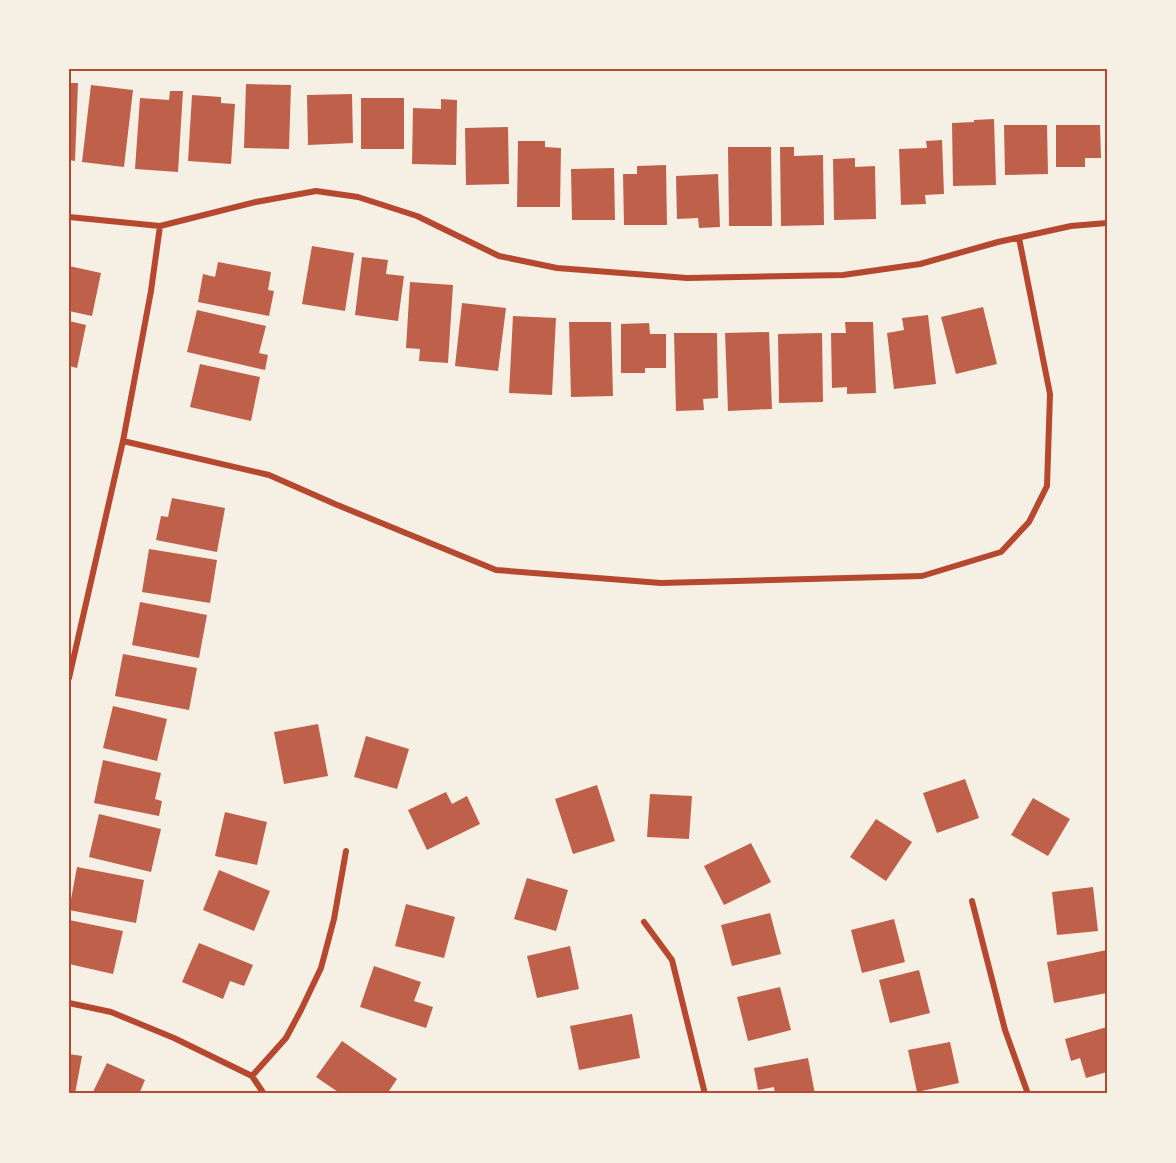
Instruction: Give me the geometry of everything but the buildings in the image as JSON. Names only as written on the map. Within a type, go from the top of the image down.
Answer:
[{"type":"street","points":[[69,217],[159,226],[256,202],[316,191],[358,197],[417,216],[499,256],[557,268],[687,278],[843,275],[920,264],[1071,226],[1107,223]]},
{"type":"street","points":[[69,678],[123,441],[151,291],[159,226]]},
{"type":"street","points":[[123,441],[269,475],[496,570],[661,583],[922,576],[1001,552],[1029,522],[1047,486],[1050,394],[1019,238]]},
{"type":"street","points":[[252,1076],[286,1038],[321,968],[334,919],[346,851]]},
{"type":"street","points":[[972,901],[1005,1030],[1028,1094]]},
{"type":"street","points":[[644,922],[672,960],[705,1094]]},
{"type":"street","points":[[69,1004],[111,1012],[174,1038],[252,1076],[264,1094]]}]
